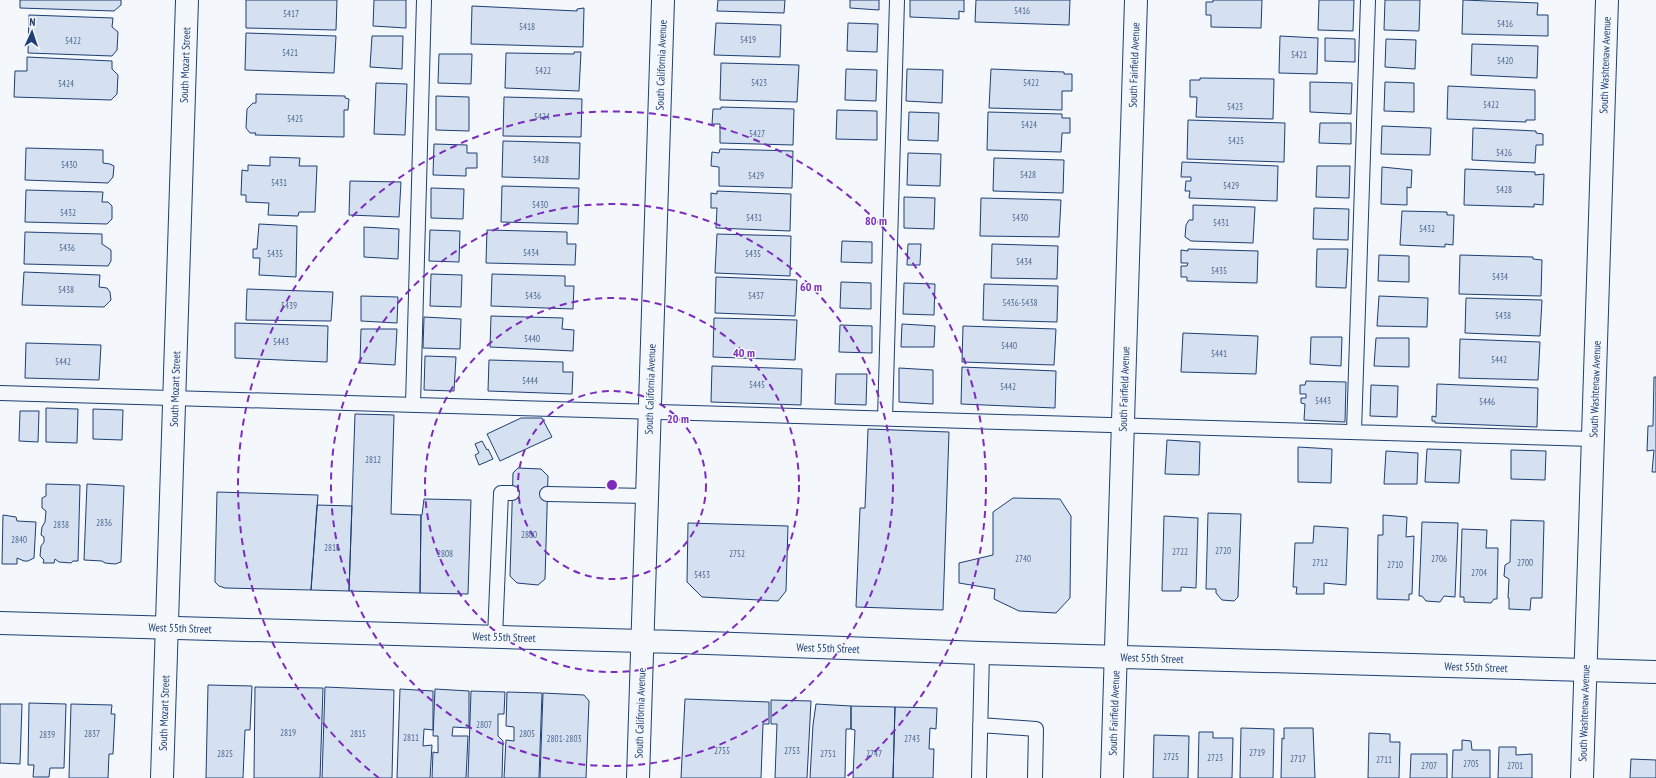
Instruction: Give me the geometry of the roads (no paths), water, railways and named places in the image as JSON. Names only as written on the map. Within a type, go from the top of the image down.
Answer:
[{"type":"street","name":"South Mozart Street","points":[[162,778],[187,0]]},
{"type":"street","name":"South California Avenue","points":[[638,778],[663,0]]},
{"type":"street","name":"South Fairfield Avenue","points":[[1112,778],[1136,0]]},
{"type":"street","name":"South Washtenaw Avenue","points":[[1582,778],[1607,0]]},
{"type":"street","name":"West 55th Street","points":[[0,623],[1656,672]]},
{"type":"lane","points":[[413,405],[424,0]]},
{"type":"lane","points":[[885,418],[897,0]]},
{"type":"lane","points":[[1354,432],[1368,0]]},
{"type":"lane","points":[[0,393],[1593,439]]},
{"type":"lane","points":[[495,637],[502,493],[512,493]]},
{"type":"lane","points":[[547,494],[647,496]]},
{"type":"lane","points":[[978,778],[982,653]]},
{"type":"lane","points":[[980,725],[1036,729],[1035,778]]}]
